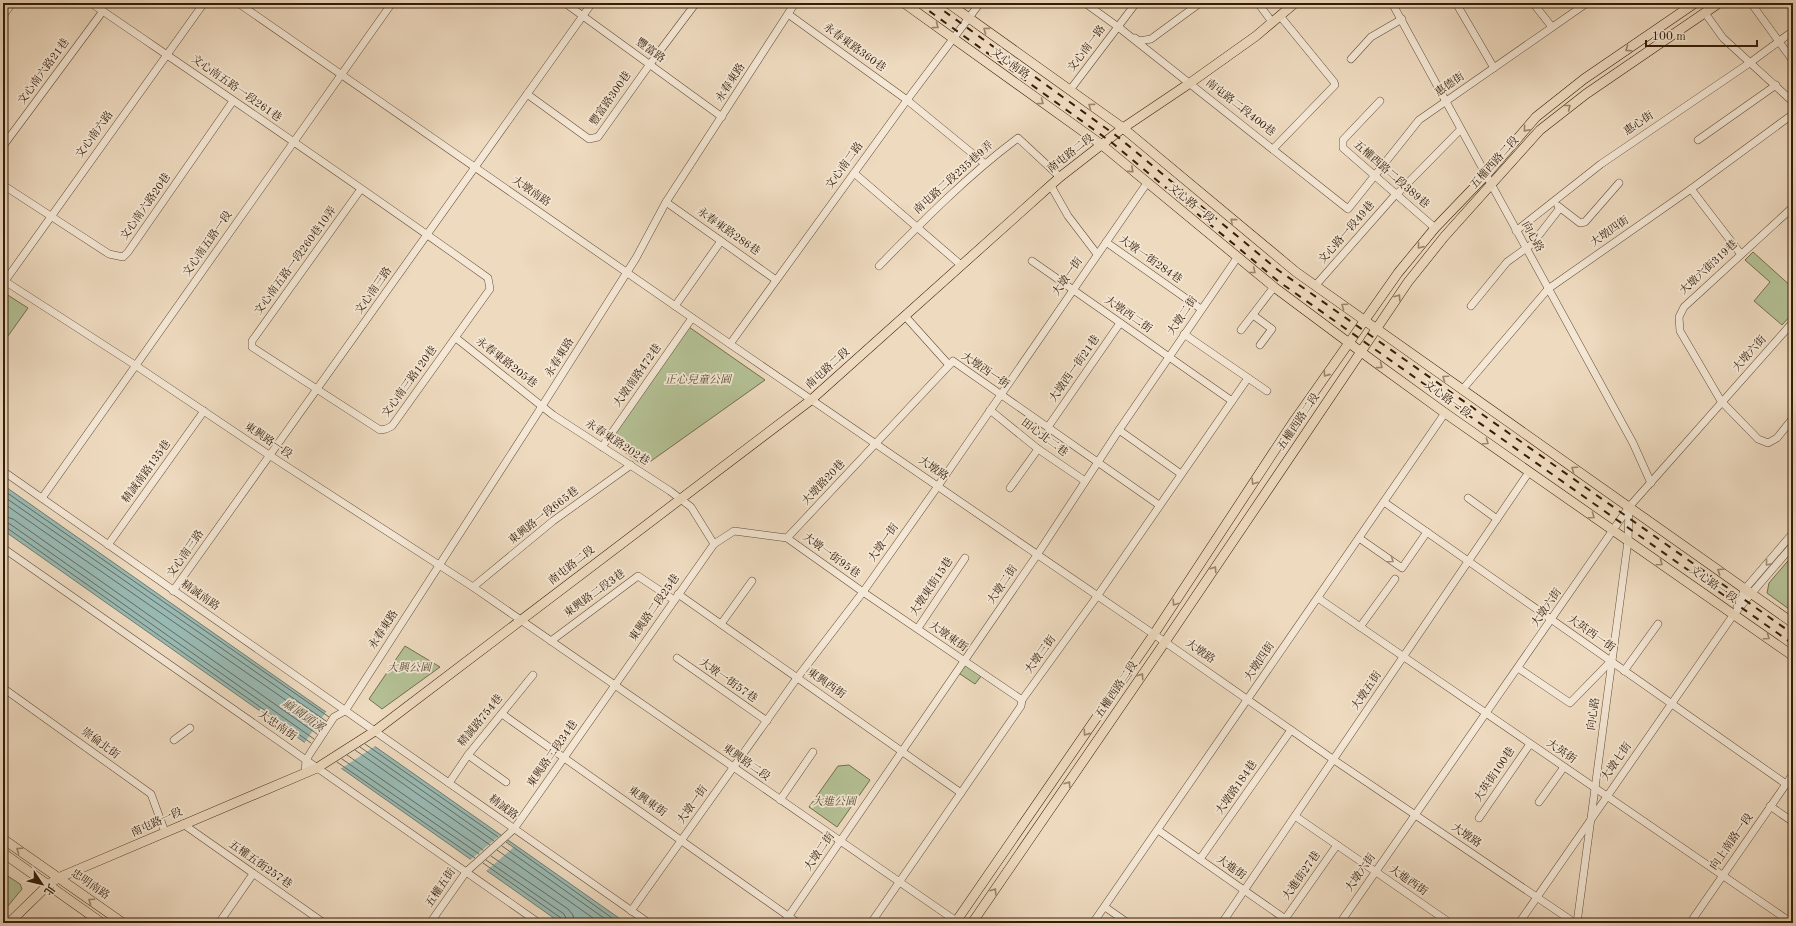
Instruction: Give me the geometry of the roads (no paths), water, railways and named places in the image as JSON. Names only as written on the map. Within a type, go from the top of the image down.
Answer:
[{"type":"main road","name":"文心南路","points":[[904,3],[1102,145]]},
{"type":"main road","name":"文心南路","points":[[948,3],[1123,128]]},
{"type":"main road","name":"南屯路二段","points":[[327,762],[364,738],[811,400],[1060,177],[1123,128],[1190,83],[1280,16],[1295,3]]},
{"type":"main road","name":"五權西路二段","points":[[956,922],[1154,634],[1294,421],[1398,273],[1435,228],[1486,175],[1536,117],[1584,79],[1695,3]]},
{"type":"main road","name":"五權西路二段","points":[[972,923],[1165,642],[1360,351],[1408,282],[1444,237],[1540,130],[1555,117],[1719,3]]},
{"type":"main road","name":"文心路一段","points":[[1123,128],[1253,237],[1315,286],[1793,623]]},
{"type":"main road","name":"文心路一段","points":[[1102,145],[1237,258],[1360,351],[1445,413],[1793,656]]},
{"type":"main road","name":"南屯路一段","points":[[8,923],[48,884],[58,878],[317,768],[327,762]]},
{"type":"main road","name":"忠明南路","points":[[3,839],[123,923]]},
{"type":"main road","points":[[3,853],[102,923]]},
{"type":"street","points":[[3,16],[12,3]]},
{"type":"street","name":"文心南五路一段261巷","points":[[92,3],[488,278],[490,289],[456,338]]},
{"type":"street","name":"文心南六路","points":[[4,280],[51,217],[204,3]]},
{"type":"street","name":"大墩南路","points":[[238,3],[811,400]]},
{"type":"street","name":"文心南五路一段","points":[[42,498],[392,3]]},
{"type":"street","name":"豐富路","points":[[565,3],[722,117]]},
{"type":"street","name":"文心南三路","points":[[173,591],[592,3]]},
{"type":"street","name":"豐富路300巷","points":[[527,94],[589,139],[598,137],[696,3]]},
{"type":"street","name":"永春東路","points":[[306,760],[334,717],[345,711],[542,406],[627,272],[666,202],[795,3]]},
{"type":"street","name":"文心南二路","points":[[730,344],[907,100],[980,3]]},
{"type":"street","points":[[1085,3],[1139,41],[1151,39],[1200,3]]},
{"type":"street","name":"文心南一路","points":[[1070,90],[1117,26],[1136,3]]},
{"type":"street","points":[[1258,3],[1272,22]]},
{"type":"street","name":"向心路","points":[[1392,3],[1402,19],[1460,130],[1633,443],[1651,483]]},
{"type":"street","points":[[1456,3],[1494,68]]},
{"type":"street","points":[[1533,3],[1552,27]]},
{"type":"street","name":"惠德街","points":[[1348,209],[1419,120],[1587,3]]},
{"type":"street","points":[[1751,3],[1793,62]]},
{"type":"street","name":"文心南六路21巷","points":[[3,146],[103,11]]},
{"type":"street","points":[[1705,13],[1723,38],[1793,102]]},
{"type":"street","name":"永春東路360巷","points":[[788,14],[907,100],[984,163]]},
{"type":"street","points":[[1273,149],[1335,85],[1280,16]]},
{"type":"street","points":[[1351,59],[1371,37],[1402,19]]},
{"type":"street","name":"南屯路二段400巷","points":[[1117,26],[1348,209]]},
{"type":"street","name":"惠心街","points":[[1516,231],[1601,164],[1751,62],[1793,31]]},
{"type":"street","points":[[1698,140],[1776,85]]},
{"type":"street","name":"五權西路二段389巷","points":[[1380,100],[1343,140],[1343,148],[1375,174],[1435,228]]},
{"type":"street","name":"文心南六路20巷","points":[[51,217],[109,254],[123,257],[234,101]]},
{"type":"street","name":"大墩四街","points":[[1462,390],[1548,289],[1691,189],[1793,114]]},
{"type":"street","name":"文心路一段49巷","points":[[1315,286],[1396,194],[1460,130]]},
{"type":"street","name":"南屯路二段235巷9弄","points":[[879,266],[916,228],[984,163],[1018,138],[1060,177]]},
{"type":"street","points":[[854,173],[916,228],[961,265]]},
{"type":"street","name":"大墩一街","points":[[632,911],[797,678],[863,592],[938,486],[1072,289],[1147,183]]},
{"type":"street","points":[[1554,201],[1560,208],[1580,223],[1585,222],[1620,183]]},
{"type":"street","points":[[3,185],[51,217]]},
{"type":"street","points":[[1051,186],[1068,216],[1097,254]]},
{"type":"street","name":"文心南五路一段260巷10弄","points":[[317,390],[252,347],[252,341],[361,189]]},
{"type":"street","points":[[1691,189],[1740,254]]},
{"type":"street","name":"永春東路286巷","points":[[666,202],[776,280]]},
{"type":"street","name":"大墩六街319巷","points":[[1793,207],[1684,307],[1679,317],[1680,331],[1721,402],[1758,439],[1768,443],[1777,438],[1793,418]]},
{"type":"street","points":[[1471,306],[1506,262],[1532,244],[1560,208]]},
{"type":"street","points":[[676,306],[721,241]]},
{"type":"street","name":"大墩一街284巷","points":[[1106,242],[1201,309]]},
{"type":"street","name":"大墩二街","points":[[787,920],[901,751],[1037,555],[1119,430],[1237,258]]},
{"type":"street","name":"大墩西二街","points":[[1032,261],[1232,401]]},
{"type":"street","name":"東興路一段","points":[[4,280],[521,620]]},
{"type":"street","points":[[1241,330],[1274,287]]},
{"type":"street","points":[[1253,315],[1272,329],[1260,345]]},
{"type":"street","points":[[905,316],[949,365]]},
{"type":"street","name":"大墩南路472巷","points":[[602,446],[692,318]]},
{"type":"street","name":"大墩六街","points":[[1340,923],[1614,531],[1629,507],[1793,322]]},
{"type":"street","name":"大墩西一街21巷","points":[[1048,427],[1120,323]]},
{"type":"street","points":[[1184,334],[1267,391]]},
{"type":"street","name":"文心南三路120巷","points":[[317,390],[380,430],[386,430],[392,426],[456,338]]},
{"type":"street","name":"永春東路205巷","points":[[456,338],[542,406]]},
{"type":"street","name":"大墩西一街","points":[[876,444],[953,361],[1159,505]]},
{"type":"street","name":"大墩三街","points":[[871,923],[1021,706],[1022,700],[1098,596],[1159,505],[1248,378]]},
{"type":"street","name":"大墩路","points":[[811,400],[1154,634],[1334,760],[1576,923]]},
{"type":"street","name":"永春東路202巷","points":[[542,406],[691,507],[714,544]]},
{"type":"street","name":"田心北二巷","points":[[990,410],[1038,450],[1085,481]]},
{"type":"street","name":"精誠南路135巷","points":[[108,545],[204,411]]},
{"type":"street","name":"大墩四街","points":[[1093,923],[1445,413]]},
{"type":"street","points":[[1119,430],[1181,474]]},
{"type":"street","name":"大墩路20巷","points":[[787,538],[876,444]]},
{"type":"street","points":[[1010,488],[1038,450]]},
{"type":"street","name":"東興路一段665巷","points":[[473,587],[554,521],[631,465]]},
{"type":"street","name":"精誠南路","points":[[3,471],[345,711]]},
{"type":"street","name":"大墩五街","points":[[1222,923],[1529,472]]},
{"type":"street","points":[[1468,498],[1497,519]]},
{"type":"street","name":"大英西一街","points":[[1384,502],[1786,784]]},
{"type":"street","name":"向心路","points":[[1576,923],[1592,817],[1611,662],[1628,541],[1629,507]]},
{"type":"street","points":[[714,544],[734,532],[787,538]]},
{"type":"street","points":[[1359,538],[1402,568],[1427,532]]},
{"type":"street","name":"大墩七街","points":[[1519,923],[1748,592],[1793,533]]},
{"type":"street","name":"大墩一街95巷","points":[[787,538],[863,592]]},
{"type":"street","name":"東興路二段25巷","points":[[615,685],[714,544]]},
{"type":"street","name":"大墩七街","points":[[1748,592],[1793,545]]},
{"type":"street","name":"大忠南街","points":[[3,548],[539,923]]},
{"type":"street","name":"大墩東街15巷","points":[[918,628],[965,558]]},
{"type":"street","name":"東興路二段3巷","points":[[551,640],[638,576],[676,597]]},
{"type":"street","points":[[1360,627],[1395,579]]},
{"type":"street","points":[[721,624],[752,581]]},
{"type":"street","name":"大墩東街","points":[[863,592],[1022,700]]},
{"type":"street","name":"東興西街","points":[[676,597],[721,624],[961,793]]},
{"type":"street","name":"大英街","points":[[1318,598],[1788,922]]},
{"type":"street","name":"東興路二段","points":[[521,620],[956,922]]},
{"type":"street","points":[[1624,671],[1658,624]]},
{"type":"street","name":"大墩一街57巷","points":[[677,658],[767,721]]},
{"type":"street","points":[[1518,668],[1570,703],[1611,662]]},
{"type":"street","name":"精誠路754巷","points":[[450,783],[468,755],[533,675]]},
{"type":"street","name":"東興路二段34巷","points":[[507,835],[514,829],[615,685]]},
{"type":"street","name":"崇倫北街","points":[[3,688],[151,794],[165,832]]},
{"type":"street","name":"精誠路","points":[[345,711],[649,923]]},
{"type":"street","name":"東興東街","points":[[502,714],[682,840],[787,920],[798,923]]},
{"type":"street","points":[[174,740],[190,728]]},
{"type":"street","name":"大墩路184巷","points":[[1200,859],[1292,730]]},
{"type":"street","name":"大英街100巷","points":[[1478,818],[1530,744]]},
{"type":"street","points":[[780,800],[813,752]]},
{"type":"street","points":[[468,755],[506,782]]},
{"type":"street","points":[[305,773],[306,760]]},
{"type":"street","points":[[1540,802],[1564,767]]},
{"type":"street","name":"向上南路一段","points":[[1690,923],[1793,774]]},
{"type":"street","points":[[1770,806],[1793,822]]},
{"type":"street","name":"大進西街","points":[[1295,816],[1450,923]]},
{"type":"street","name":"五權五街257巷","points":[[183,824],[324,923]]},
{"type":"street","name":"大進街","points":[[1158,830],[1288,921]]},
{"type":"street","name":"五權五街","points":[[430,923],[466,872],[507,835]]},
{"type":"street","name":"大進街27巷","points":[[1288,921],[1337,845]]},
{"type":"street","points":[[219,923],[253,874]]},
{"type":"street","points":[[1105,906],[1128,923]]},
{"type":"water","name":"麻園頭溪","points":[[3,485],[626,923],[561,923],[3,530]]},
{"type":"railway","points":[[918,3],[1111,142],[1278,281],[1793,644]]},
{"type":"railway","points":[[933,3],[1118,137],[1278,270],[1793,634]]},
{"type":"park label","name":"正心兒童公園","points":[[698,380]]},
{"type":"park label","name":"大興公園","points":[[409,668]]},
{"type":"park label","name":"大進公園","points":[[834,802]]}]
